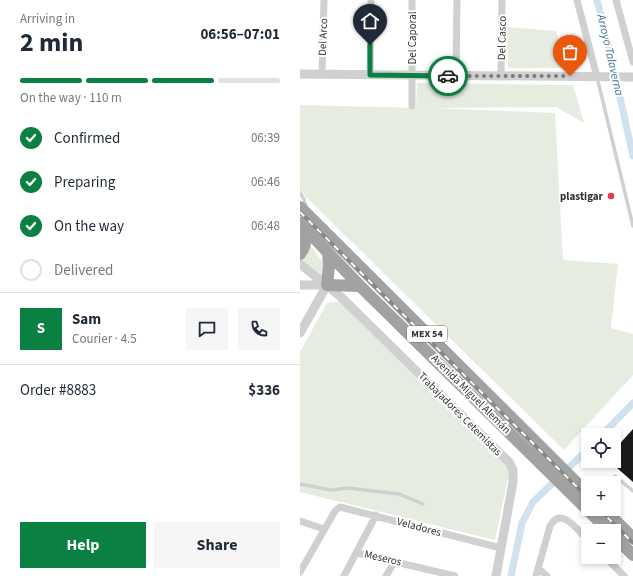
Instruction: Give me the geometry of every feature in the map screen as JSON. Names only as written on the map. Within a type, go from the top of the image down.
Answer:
[{"type":"highway","name":"Avenida Miguel Alemán","points":[[302,217],[328,252],[360,286],[581,492]]},
{"type":"highway","name":"Avenida Miguel Alemán","points":[[302,217],[550,464]]},
{"type":"highway","points":[[300,254],[305,246],[306,240],[302,217]]},
{"type":"highway","points":[[328,252],[329,266],[327,285],[360,286]]},
{"type":"highway","points":[[611,516],[633,538]]},
{"type":"highway","points":[[621,543],[633,555]]},
{"type":"street","name":"Del Arco","points":[[322,74],[324,0]]},
{"type":"street","points":[[370,75],[371,0]]},
{"type":"street","name":"Del Caporal","points":[[412,0],[412,106]]},
{"type":"street","points":[[456,76],[457,0]]},
{"type":"street","name":"Del Casco","points":[[501,75],[502,0]]},
{"type":"street","points":[[577,0],[602,77]]},
{"type":"street","points":[[616,0],[633,62]]},
{"type":"street","points":[[300,74],[631,77]]},
{"type":"street","name":"Trabajadores Cetemistas","points":[[300,264],[352,307],[509,462],[513,470],[513,482],[496,576]]},
{"type":"street","points":[[300,285],[327,285],[300,333]]},
{"type":"street","name":"Veladores","points":[[324,529],[338,507],[342,506],[501,548]]},
{"type":"street","points":[[344,576],[376,515]]},
{"type":"street","points":[[536,576],[552,522],[557,518],[567,519],[581,533]]},
{"type":"street","points":[[300,522],[324,529],[301,568]]},
{"type":"street","name":"Meseros","points":[[357,553],[395,561],[428,573],[454,576]]},
{"type":"street","points":[[386,576],[395,561]]},
{"type":"street","points":[[612,564],[624,576]]},
{"type":"street","points":[[538,568],[547,576]]},
{"type":"lane","points":[[602,77],[633,226]]},
{"type":"lane","points":[[300,193],[304,199],[302,217]]},
{"type":"lane","points":[[621,481],[633,491]]},
{"type":"lane","points":[[300,484],[331,490],[348,488],[399,494],[423,504]]},
{"type":"shaded area","points":[[507,27],[556,31],[570,68],[508,68]]},
{"type":"shaded area","points":[[417,83],[573,85],[584,123],[556,107],[432,108],[555,113],[563,260],[618,264],[611,328],[633,334],[633,375],[584,428],[581,428],[581,432],[564,450],[300,191],[300,105],[416,108]]},
{"type":"shaded area","points":[[309,243],[324,264],[324,281],[300,260]]},
{"type":"shaded area","points":[[339,301],[510,469],[495,540],[300,492],[300,352],[327,303]]},
{"type":"building","points":[[633,429],[633,482],[617,468],[621,468],[621,442]]},
{"type":"waterway","name":"Arroyo Talaverna","points":[[597,0],[633,156]]},
{"type":"waterway","name":"Arroyo Talaverna","points":[[609,428],[633,403]]},
{"type":"waterway","name":"Arroyo Talaverna","points":[[511,576],[522,523],[533,502],[581,456]]},
{"type":"railway","points":[[300,212],[581,491]]},
{"type":"railway","points":[[606,516],[633,543]]},
{"type":"way so far","points":[[448,76],[570,76]]},
{"type":"place","name":"plastigar","points":[[611,196]]},
{"type":"route","points":[[370,45],[370,75],[448,76]]}]
